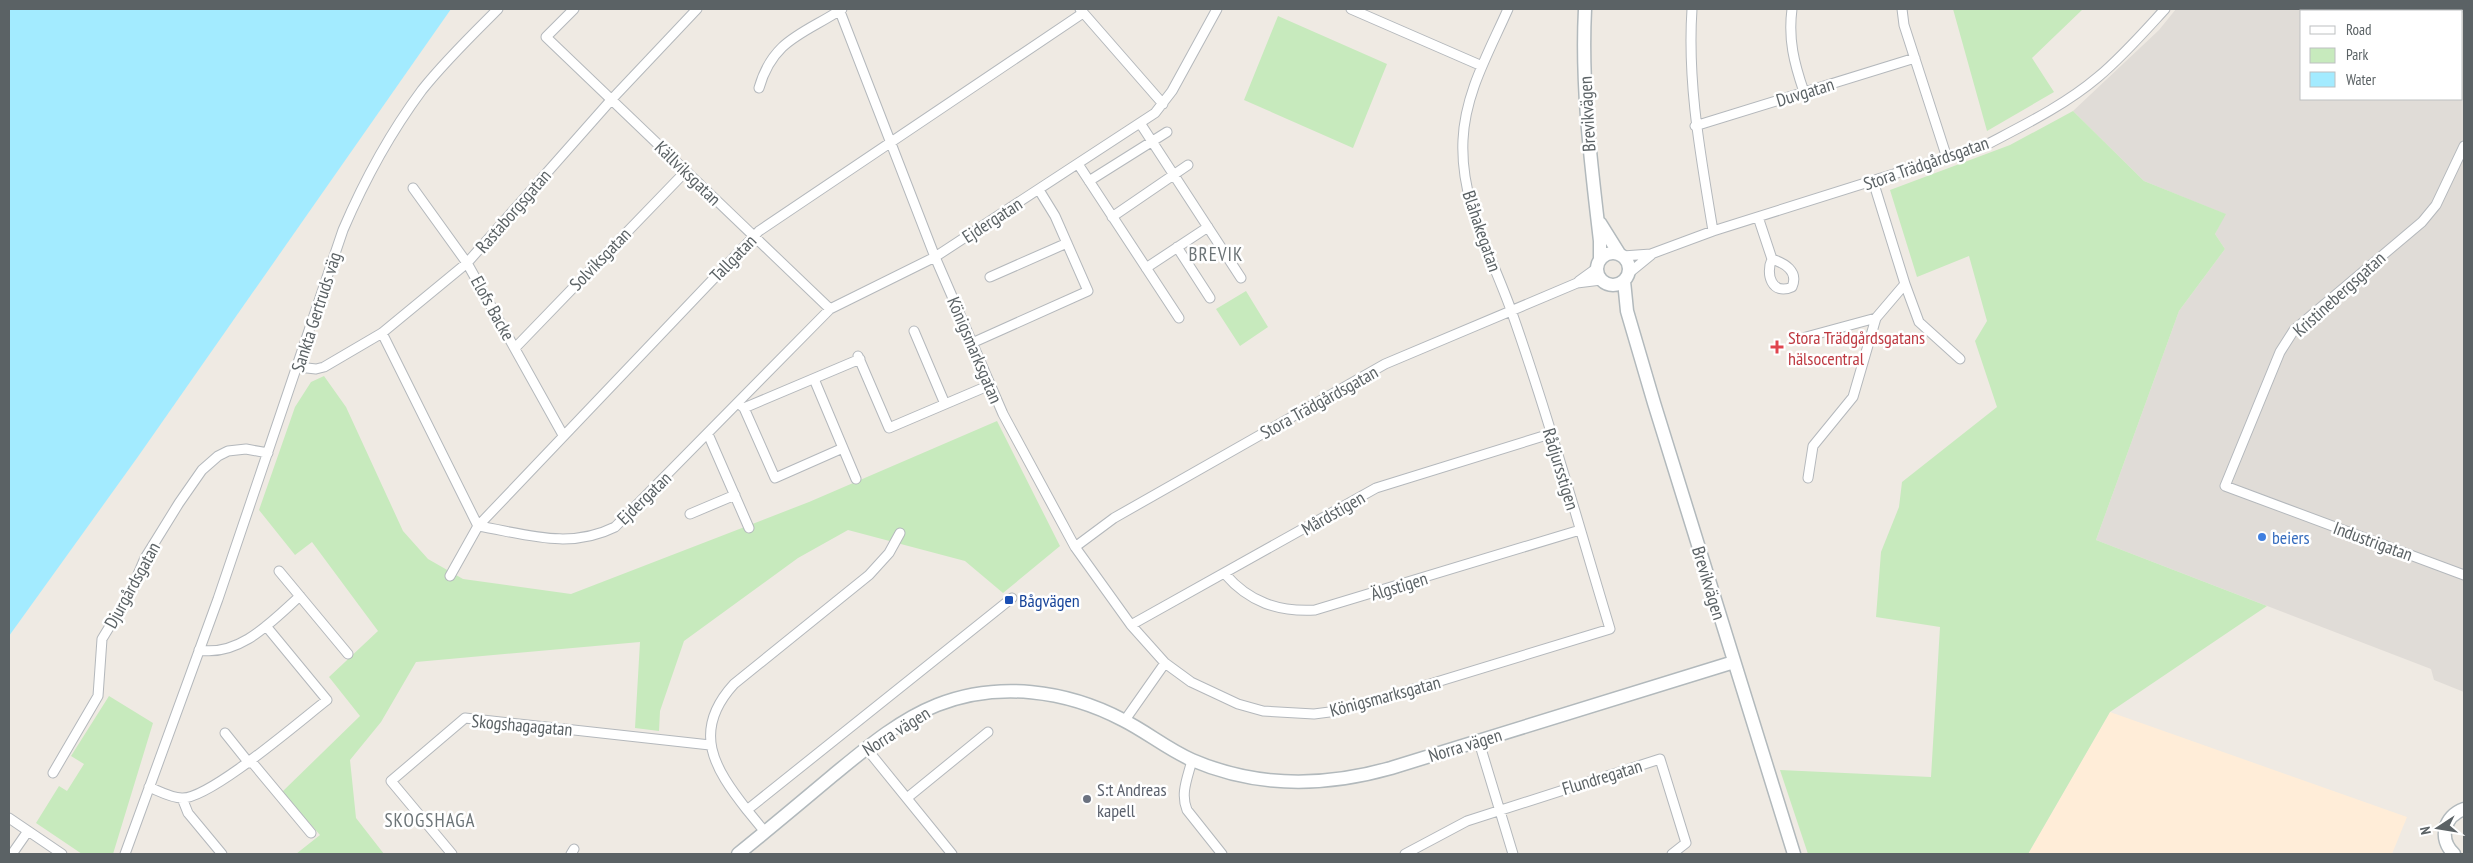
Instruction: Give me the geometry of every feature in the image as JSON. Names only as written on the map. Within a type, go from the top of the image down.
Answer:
[{"type":"street","name":"Sankta Gertruds väg","points":[[125,854],[268,453],[343,230],[356,200],[396,127],[423,90],[498,9]]},
{"type":"street","name":"Källviksgatan","points":[[574,9],[546,37],[830,309]]},
{"type":"street","name":"Rastaborgsgatan","points":[[298,367],[316,369],[324,367],[382,333],[468,263],[612,99],[697,9]]},
{"type":"street","points":[[759,88],[764,69],[787,42],[840,9]]},
{"type":"street","name":"Königsmarksgatan","points":[[840,9],[935,257],[1003,414],[1075,547],[1131,625],[1165,663],[1191,682],[1238,704],[1289,714],[1314,714],[1345,710],[1610,629]]},
{"type":"street","name":"Ejdergatan","points":[[478,526],[568,540],[585,539],[615,527],[708,434],[741,406],[830,309],[935,257],[1140,123],[1163,104],[1217,9]]},
{"type":"street","points":[[1352,9],[1482,66]]},
{"type":"street","name":"Blåhakegatan","points":[[1508,9],[1471,91],[1466,114],[1463,155],[1465,186],[1471,211],[1511,310]]},
{"type":"street","name":"Brevikvägen","points":[[1586,9],[1584,82],[1587,132],[1598,219],[1601,273],[1627,311]]},
{"type":"street","points":[[1692,9],[1691,73],[1695,126],[1713,231]]},
{"type":"street","points":[[1792,9],[1790,41],[1792,56],[1804,92]]},
{"type":"street","points":[[1902,9],[1904,25],[1947,158]]},
{"type":"street","name":"Stora Trädgårdsgatan","points":[[1621,255],[1651,254],[1713,231],[1986,144],[2026,124],[2072,96],[2097,78],[2129,49],[2165,9]]},
{"type":"street","points":[[1081,11],[1163,104]]},
{"type":"street","name":"Tallgatan","points":[[450,576],[478,526],[755,236],[1081,11]]},
{"type":"street","name":"Duvgatan","points":[[1695,126],[1915,58]]},
{"type":"street","points":[[1140,123],[1242,278]]},
{"type":"street","points":[[1089,182],[1167,132]]},
{"type":"street","name":"Kristinebergsgatan","points":[[2225,486],[2280,352],[2294,330],[2422,222],[2436,204],[2464,148]]},
{"type":"street","points":[[1078,164],[1179,318]]},
{"type":"street","points":[[1112,217],[1188,165]]},
{"type":"street","name":"Solviksgatan","points":[[515,348],[686,171]]},
{"type":"street","points":[[1874,181],[1905,284],[1919,322],[1960,359]]},
{"type":"street","name":"Elofs Backe","points":[[412,188],[468,263],[563,435]]},
{"type":"street","points":[[972,342],[1088,291],[1067,243],[1039,190]]},
{"type":"street","points":[[1758,217],[1772,259]]},
{"type":"street","name":"Brevikvägen","points":[[1598,219],[1621,255]]},
{"type":"street","points":[[1146,268],[1208,227]]},
{"type":"street","points":[[990,277],[1067,243]]},
{"type":"street","points":[[1177,247],[1210,298]]},
{"type":"street","points":[[1609,254],[1621,255],[1627,261],[1627,277],[1617,285],[1601,273],[1609,254]]},
{"type":"street","name":"Stora Trädgårdsgatan","points":[[1627,277],[1651,254]]},
{"type":"street","name":"Stora Trädgårdsgatan","points":[[1075,547],[1114,518],[1385,364],[1601,273]]},
{"type":"street","name":"Brevikvägen","points":[[1627,277],[1627,311],[1794,854]]},
{"type":"street","points":[[1808,478],[1812,446],[1853,397],[1876,318],[1905,284]]},
{"type":"street","name":"Rådjursstigen","points":[[1511,310],[1610,629]]},
{"type":"street","points":[[1806,337],[1876,318]]},
{"type":"street","points":[[914,331],[945,404]]},
{"type":"street","points":[[382,333],[478,526]]},
{"type":"street","name":"Ejdergatan","points":[[741,406],[814,379],[859,358],[888,428],[990,385]]},
{"type":"street","points":[[814,379],[856,479]]},
{"type":"street","points":[[741,406],[775,478],[843,448]]},
{"type":"street","points":[[708,434],[749,528]]},
{"type":"street","name":"Mårdstigen","points":[[1131,625],[1376,488],[1550,434]]},
{"type":"street","name":"Djurgårdsgatan","points":[[53,773],[98,696],[102,639],[130,593],[145,558],[179,502],[202,470],[218,456],[246,449],[268,453]]},
{"type":"street","name":"Industrigatan","points":[[2225,486],[2464,576]]},
{"type":"street","points":[[690,514],[735,495]]},
{"type":"street","name":"Älgstigen","points":[[1224,574],[1237,588],[1264,604],[1298,610],[1315,610],[1580,530]]},
{"type":"street","points":[[765,832],[719,771],[710,745],[714,716],[725,694],[734,684],[869,576],[889,553],[900,533]]},
{"type":"street","points":[[279,571],[348,654]]},
{"type":"street","points":[[199,650],[210,652],[227,650],[266,626],[300,596]]},
{"type":"street","points":[[747,810],[1012,598]]},
{"type":"street","points":[[149,787],[182,798],[193,797],[250,762],[327,700],[266,626]]},
{"type":"street","name":"Norra vägen","points":[[738,854],[866,748],[900,724],[939,704],[982,694],[1006,691],[1054,694],[1092,706],[1125,720],[1165,747],[1192,760],[1234,774],[1260,780],[1315,782],[1368,774],[1479,742],[1734,662]]},
{"type":"street","points":[[1125,720],[1165,663]]},
{"type":"street","name":"Skogshagagatan","points":[[452,854],[391,782],[465,718],[710,745]]},
{"type":"street","points":[[907,798],[988,732]]},
{"type":"street","points":[[225,733],[311,833]]},
{"type":"street","points":[[1479,742],[1513,854]]},
{"type":"street","points":[[866,748],[952,854]]},
{"type":"street","points":[[1192,760],[1183,793],[1186,810],[1222,854]]},
{"type":"street","name":"Flundregatan","points":[[1500,809],[1660,760],[1686,843],[1672,854]]},
{"type":"street","points":[[182,798],[188,813],[222,854]]},
{"type":"street","points":[[1405,854],[1444,831],[1500,809]]},
{"type":"street","points":[[2451,852],[2445,839],[2445,828],[2449,819],[2463,809]]},
{"type":"street","points":[[9,818],[62,854]]},
{"type":"street","points":[[12,854],[28,831]]},
{"type":"shaded area","points":[[2176,9],[2464,9],[2464,692],[2434,680],[2431,669],[2096,540],[2179,311],[2225,249],[2215,234],[2225,214],[2144,181],[2073,111],[2159,30]]},
{"type":"shaded area","points":[[2110,712],[2407,817],[2392,854],[2028,854]]},
{"type":"green space","points":[[1953,9],[2083,9],[2032,58],[2054,92],[1987,131]]},
{"type":"green space","points":[[1278,16],[1387,64],[1353,148],[1244,100]]},
{"type":"green space","points":[[2073,111],[2144,181],[2226,214],[2215,234],[2225,249],[2179,311],[2096,540],[2267,606],[2110,712],[2028,854],[1808,854],[1780,770],[1931,777],[1940,627],[1876,617],[1881,552],[1899,507],[1902,482],[1997,407],[1975,341],[1987,321],[1969,256],[1917,277],[1890,190],[2010,145]]},
{"type":"green space","points":[[1246,291],[1268,327],[1240,346],[1216,309]]},
{"type":"green space","points":[[324,376],[346,407],[403,531],[428,559],[463,579],[571,594],[809,502],[997,421],[1060,546],[1003,593],[965,561],[848,530],[798,558],[684,641],[660,711],[659,731],[635,728],[640,642],[416,662],[381,722],[350,760],[356,818],[384,854],[296,854],[320,835],[282,792],[360,716],[329,677],[378,631],[312,542],[295,555],[259,510],[295,407],[311,382]]},
{"type":"green space","points":[[109,696],[153,723],[113,854],[82,854],[36,823],[59,786],[67,791],[84,764],[71,756]]},
{"type":"water","points":[[9,9],[451,9],[137,458],[9,636]]},
{"type":"place","name":"Stora Trädgårdsgatans hälsocentral","points":[[1777,347]]},
{"type":"place","name":"beiers","points":[[2262,537]]},
{"type":"place","name":"Bågvägen","points":[[1009,600]]},
{"type":"place","name":"S:t Andreas kapell","points":[[1087,799]]},
{"type":"district","name":"BREVIK","points":[[1216,254]]},
{"type":"district","name":"SKOGSHAGA","points":[[430,820]]}]
